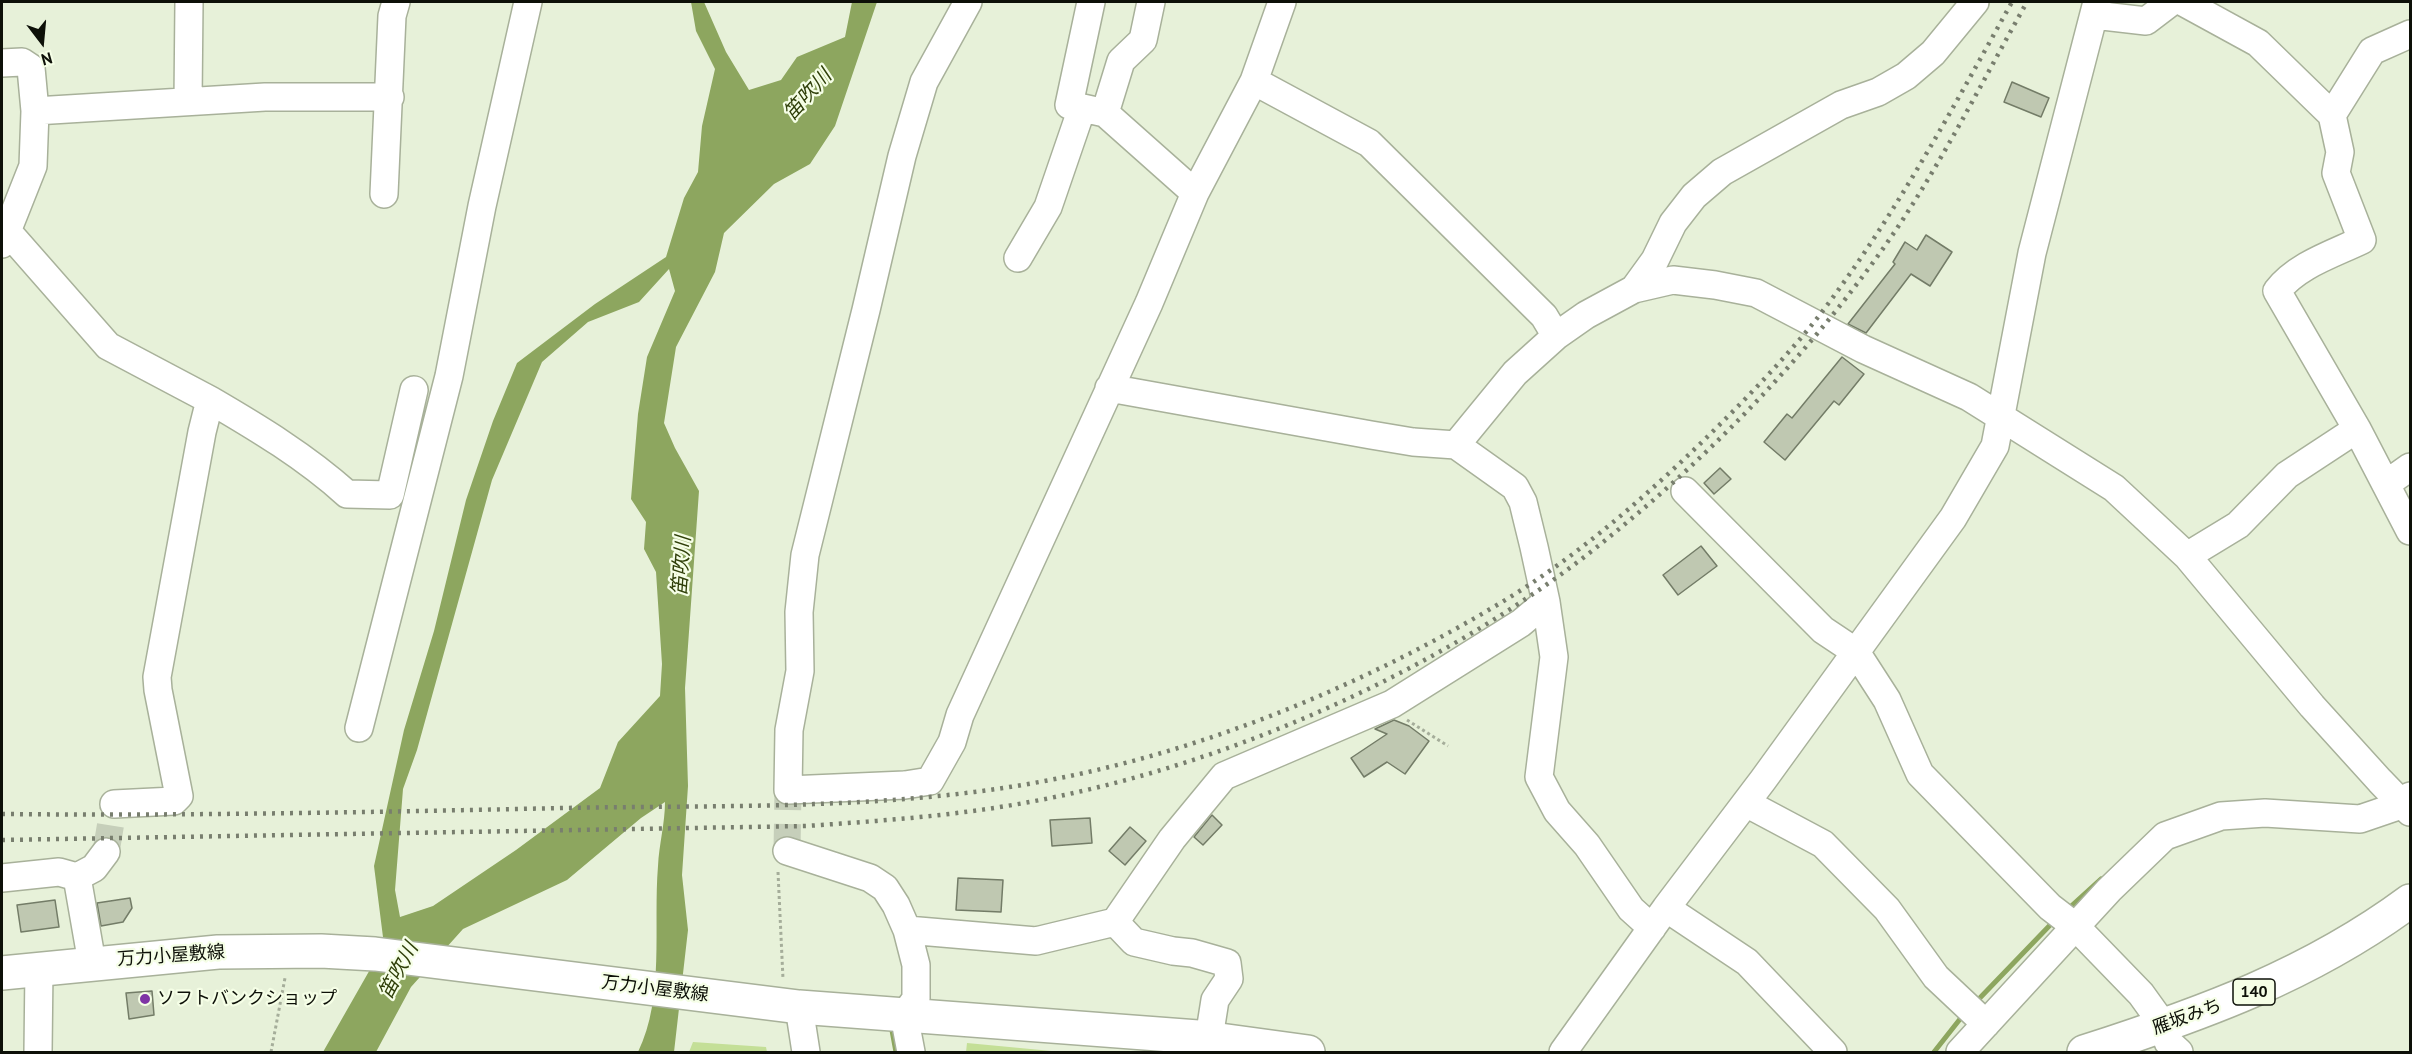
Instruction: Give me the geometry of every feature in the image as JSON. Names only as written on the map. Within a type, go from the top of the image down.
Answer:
[{"type":"main road","name":"雁坂みち","points":[[2084,1053],[2171,1040],[2254,992],[2319,960],[2410,901]]},
{"type":"main road","name":"万力小屋敷線","points":[[2,973],[218,952],[306,951],[375,954],[791,1006],[1209,1038],[1308,1053]]},
{"type":"street","points":[[188,100],[189,2]]},
{"type":"street","points":[[384,194],[392,16],[396,2]]},
{"type":"street","points":[[359,728],[448,376],[482,206],[528,2]]},
{"type":"street","points":[[968,2],[924,82],[902,156],[805,555],[799,612],[800,671],[789,730],[789,790],[930,781],[951,742],[974,684],[1149,303],[1195,193],[1254,81],[1282,2]]},
{"type":"street","points":[[1091,2],[1069,105],[1094,111],[1195,193]]},
{"type":"street","points":[[1018,258],[1048,207],[1121,61],[1143,40],[1151,2]]},
{"type":"street","points":[[1634,289],[1655,260],[1673,223],[1694,196],[1722,172],[1841,105],[1878,92],[1905,76],[1933,52],[1975,2]]},
{"type":"street","points":[[1563,1053],[1659,918],[1746,803],[1953,518],[1995,446],[2032,253],[2096,8],[2146,21],[2171,2]]},
{"type":"street","points":[[2183,2],[2258,43],[2332,115],[2340,152],[2336,173],[2362,240],[2305,267],[2277,291],[2357,429],[2410,531]]},
{"type":"street","points":[[2332,115],[2372,51],[2410,34]]},
{"type":"street","points":[[2,63],[21,62],[31,68],[35,111],[33,166],[4,238],[108,345],[272,436],[326,475],[347,494],[390,495],[414,390]]},
{"type":"street","points":[[1254,81],[1369,142],[1544,316],[1556,336]]},
{"type":"street","points":[[35,111],[188,100],[265,97],[390,97]]},
{"type":"street","points":[[1456,445],[1515,373],[1556,336],[1587,315],[1634,289],[1673,280],[1756,293],[1863,350],[1969,397],[2114,488],[2187,556],[2312,706],[2380,781],[2408,804]]},
{"type":"street","points":[[1109,388],[1413,442],[1456,445],[1515,487],[1523,502],[1546,602],[1554,657],[1539,777],[1557,811],[1587,845],[1631,909],[1659,918],[1747,962],[1833,1053]]},
{"type":"street","points":[[114,804],[174,801],[178,796],[157,677],[202,432],[210,400]]},
{"type":"street","points":[[2187,556],[2238,525],[2287,475],[2357,429]]},
{"type":"street","points":[[2386,484],[2410,466]]},
{"type":"street","points":[[1685,491],[1823,630],[1856,652],[1887,699],[1920,774],[2050,908],[2076,927],[2141,994],[2171,1040]]},
{"type":"street","points":[[907,930],[1036,941],[1115,922],[1172,839],[1224,776],[1392,704],[1521,623],[1546,602]]},
{"type":"street","points":[[1746,803],[1823,844],[1887,909],[1936,976],[1986,1024]]},
{"type":"street","points":[[1960,1053],[2109,890],[2165,836],[2221,816],[2265,813],[2360,819],[2408,804]]},
{"type":"street","points":[[2,878],[58,872],[77,877],[94,868],[106,852]]},
{"type":"street","points":[[787,852],[870,878],[885,888],[896,905],[907,930],[916,965],[916,999],[904,1015],[911,1053]]},
{"type":"street","points":[[77,877],[92,963]]},
{"type":"street","points":[[1115,922],[1134,942],[1192,953],[1227,963],[1229,979],[1215,1000],[1209,1038]]},
{"type":"street","points":[[38,1053],[39,968]]},
{"type":"street","points":[[791,1006],[806,1053]]},
{"type":"path","points":[[1392,704],[1400,716],[1448,746]]},
{"type":"path","points":[[787,852],[777,873],[791,1006]]},
{"type":"path","points":[[271,1053],[306,951]]},
{"type":"shaded area","points":[[693,1042],[766,1047],[767,1052],[689,1052]]},
{"type":"shaded area","points":[[967,1043],[1062,1052],[966,1052]]},
{"type":"water","name":"笛吹川","points":[[691,2],[704,2],[726,52],[749,90],[781,80],[797,57],[845,37],[852,2],[877,2],[835,126],[810,164],[774,184],[724,233],[715,272],[676,347],[664,423],[699,491],[685,688],[688,786],[682,875],[688,930],[674,1052],[638,1052],[652,1008],[655,985],[658,866],[665,802],[641,818],[567,880],[463,929],[411,987],[376,1052],[323,1052],[384,945],[374,866],[404,730],[434,631],[466,500],[493,421],[517,363],[595,304],[666,257],[684,198],[698,172],[702,126],[715,69],[696,31]],"holes":[[[669,269],[675,291],[647,357],[638,414],[631,499],[646,522],[644,549],[656,572],[662,664],[660,696],[618,742],[600,788],[516,850],[433,906],[400,917],[395,890],[403,789],[417,750],[492,480],[542,362],[588,322],[639,302]]]},
{"type":"building","points":[[2012,82],[2049,98],[2041,117],[2004,102]]},
{"type":"building","points":[[1926,235],[1952,252],[1930,286],[1911,274],[1866,333],[1848,324],[1895,264],[1893,262],[1905,242],[1917,250]]},
{"type":"building","points":[[1842,357],[1864,374],[1839,405],[1834,401],[1785,460],[1764,442],[1787,414],[1792,418]]},
{"type":"building","points":[[1720,468],[1731,479],[1714,494],[1704,483]]},
{"type":"building","points":[[1701,546],[1717,566],[1678,595],[1663,575]]},
{"type":"building","points":[[1394,720],[1409,726],[1429,741],[1405,774],[1387,762],[1364,777],[1351,758],[1387,734],[1375,729]]},
{"type":"building","points":[[1212,815],[1222,825],[1203,845],[1194,837]]},
{"type":"building","points":[[1090,818],[1092,843],[1052,846],[1050,820]]},
{"type":"building","points":[[1130,827],[1146,841],[1125,865],[1109,851]]},
{"type":"building","points":[[958,878],[1003,880],[1001,912],[956,910]]},
{"type":"building","points":[[130,898],[132,908],[123,922],[101,926],[97,903]]},
{"type":"building","points":[[55,900],[59,927],[21,932],[17,905]]},
{"type":"building","points":[[152,991],[154,1015],[129,1019],[126,993]]},
{"type":"waterway","points":[[2068,909],[2101,879]]},
{"type":"waterway","points":[[1975,1003],[2054,921]]},
{"type":"waterway","points":[[1934,1052],[1964,1014]]},
{"type":"waterway","points":[[891,1025],[896,1052]]},
{"type":"tunnel","points":[[787,851],[788,790]]},
{"type":"tunnel","points":[[106,852],[114,804]]},
{"type":"railway","points":[[2,814],[213,814],[737,806],[909,799],[1022,785],[1085,773],[1209,738],[1270,716],[1389,664],[1446,634],[1529,585],[1607,527],[1703,441],[1789,352],[1815,321],[1870,245],[1920,165],[2012,2]]},
{"type":"railway","points":[[2,840],[806,826],[915,818],[997,808],[1096,788],[1168,768],[1240,744],[1311,715],[1447,648],[1511,609],[1621,528],[1742,417],[1826,323],[1898,227],[1956,131],[2027,2]]},
{"type":"place","name":"ソフトバンクショップ","points":[[145,999]]}]
